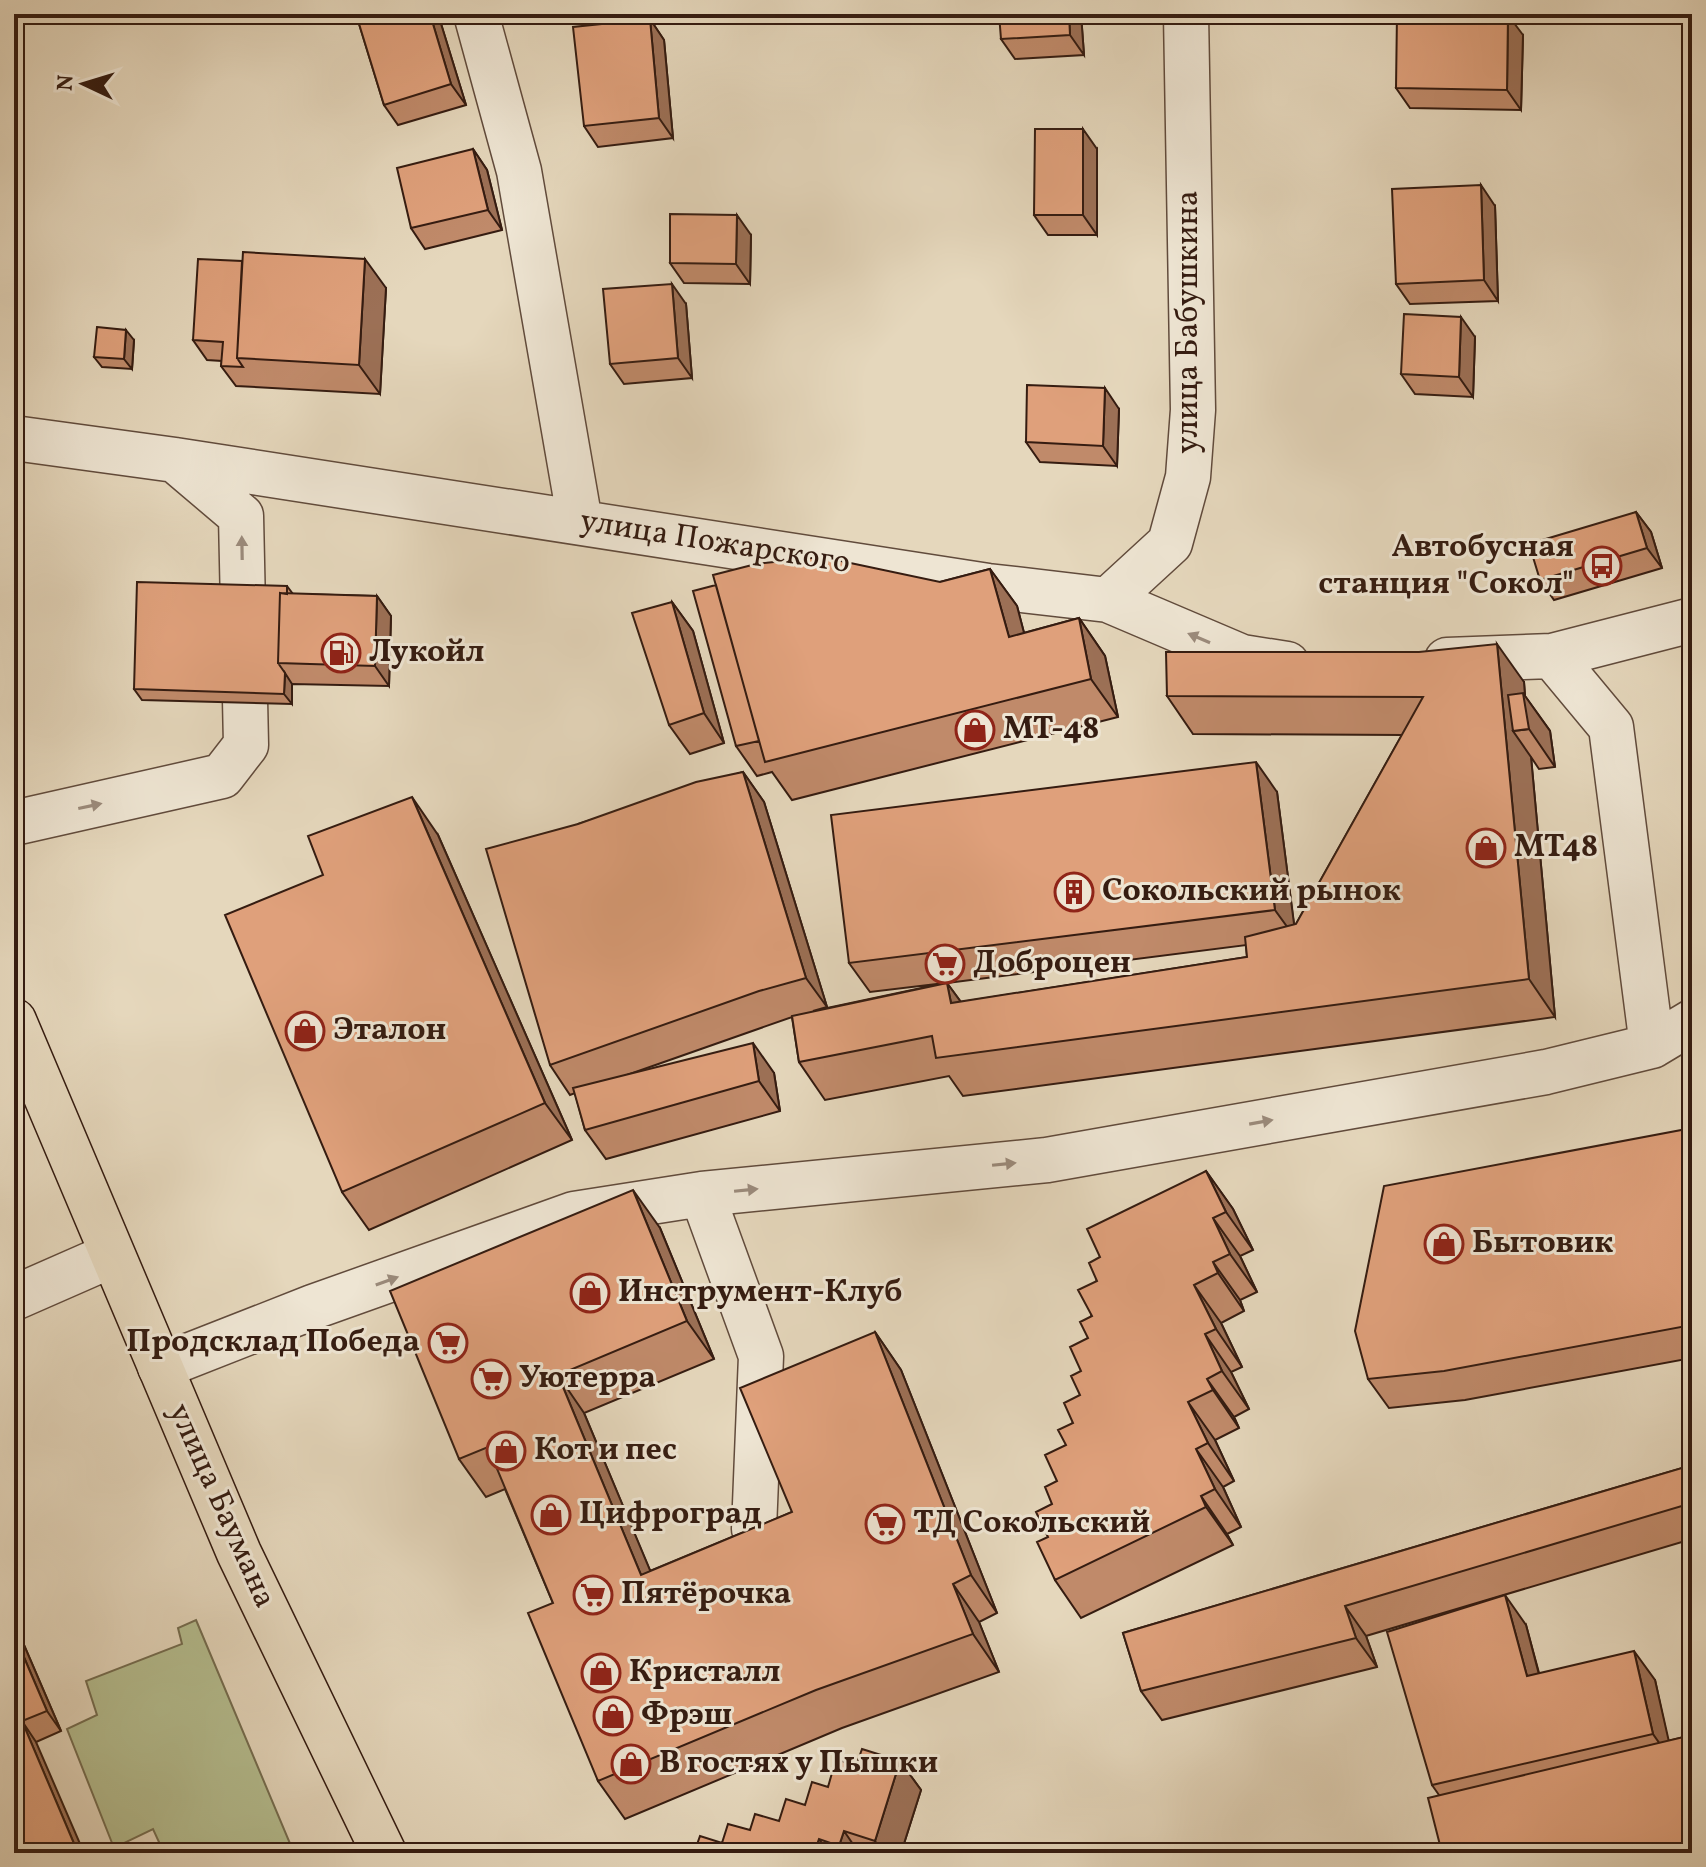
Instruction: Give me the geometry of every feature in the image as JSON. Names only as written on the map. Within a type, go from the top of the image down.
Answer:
[{"type":"main road","name":"улица Баумана","points":[[14,1021],[239,1553],[384,1853]]},
{"type":"street","points":[[476,14],[519,171],[580,522]]},
{"type":"street","name":"улица Бабушкина","points":[[1108,600],[1170,543],[1188,477],[1193,410],[1186,14]]},
{"type":"street","name":"улица Пожарского","points":[[14,438],[175,460],[988,586],[1108,600],[1242,657],[1301,667],[1332,665]]},
{"type":"street","points":[[14,823],[222,776],[246,745],[241,516],[175,460]]},
{"type":"street","points":[[1410,662],[1552,656],[1692,620]]},
{"type":"street","points":[[1552,656],[1611,727],[1652,1046]]},
{"type":"street","points":[[160,1367],[313,1307],[574,1214],[702,1194],[1047,1160],[1546,1072],[1652,1046],[1692,1022]]},
{"type":"street","points":[[702,1194],[761,1356],[754,1529]]},
{"type":"street","points":[[14,1298],[112,1255]]},
{"type":"green space","points":[[196,1620],[294,1853],[164,1853],[153,1829],[114,1848],[67,1729],[97,1715],[86,1681],[182,1644],[178,1628]]},
{"type":"building","points":[[356,14],[430,14],[451,84],[384,105]]},
{"type":"building","points":[[999,14],[1069,14],[1070,35],[1001,39]]},
{"type":"building","points":[[1397,14],[1508,15],[1507,90],[1396,88]]},
{"type":"building","points":[[650,19],[659,118],[584,126],[573,27]]},
{"type":"building","points":[[1035,129],[1083,129],[1083,215],[1034,215]]},
{"type":"building","points":[[473,149],[488,210],[411,228],[397,168]]},
{"type":"building","points":[[1481,185],[1484,280],[1396,284],[1392,189]]},
{"type":"building","points":[[670,214],[737,215],[736,264],[670,263]]},
{"type":"building","points":[[243,252],[365,259],[359,365],[237,358]]},
{"type":"building","points":[[198,259],[242,261],[237,358],[243,367],[221,366],[223,342],[193,340]]},
{"type":"building","points":[[672,284],[678,358],[610,364],[603,289]]},
{"type":"building","points":[[1404,314],[1461,317],[1459,377],[1401,374]]},
{"type":"building","points":[[97,327],[126,330],[124,359],[94,357]]},
{"type":"building","points":[[1027,385],[1105,388],[1103,446],[1026,442]]},
{"type":"building","points":[[1636,512],[1647,548],[1540,580],[1529,544]]},
{"type":"building","points":[[822,557],[940,582],[990,569],[1009,637],[1079,618],[1091,679],[765,762],[713,575],[756,564]]},
{"type":"building","points":[[137,582],[287,586],[287,594],[280,593],[278,663],[285,673],[284,694],[134,689]]},
{"type":"building","points":[[716,585],[759,741],[736,746],[693,591]]},
{"type":"building","points":[[280,593],[377,596],[375,666],[278,663]]},
{"type":"building","points":[[672,602],[704,713],[669,725],[632,613]]},
{"type":"building","points":[[1497,644],[1529,979],[936,1058],[932,1036],[799,1062],[792,1016],[947,983],[951,1003],[1247,957],[1245,937],[1296,924],[1423,697],[1167,696],[1166,652],[1419,652]]},
{"type":"building","points":[[1523,693],[1529,729],[1513,731],[1508,695]]},
{"type":"building","name":"Сокольский рынок","points":[[1256,762],[1275,910],[849,963],[831,815]]},
{"type":"building","points":[[743,772],[806,978],[759,991],[550,1065],[486,849],[578,824],[696,782]]},
{"type":"building","points":[[412,797],[545,1103],[342,1192],[225,915],[323,875],[308,836]]},
{"type":"building","points":[[753,1043],[759,1081],[585,1130],[573,1088]]},
{"type":"building","points":[[1692,1128],[1692,1325],[1444,1371],[1368,1379],[1355,1331],[1384,1186]]},
{"type":"building","points":[[1206,1171],[1226,1212],[1213,1218],[1230,1254],[1213,1262],[1218,1273],[1194,1285],[1216,1329],[1205,1334],[1222,1371],[1207,1379],[1213,1390],[1188,1402],[1208,1443],[1196,1449],[1215,1489],[1201,1496],[1206,1507],[1055,1580],[1037,1542],[1048,1537],[1036,1512],[1052,1504],[1045,1487],[1057,1481],[1045,1455],[1066,1445],[1058,1430],[1073,1423],[1064,1403],[1080,1395],[1071,1376],[1081,1371],[1070,1347],[1088,1338],[1080,1322],[1092,1316],[1078,1290],[1097,1281],[1089,1263],[1100,1257],[1087,1229]]},
{"type":"building","name":"ТД Сокольский","points":[[633,1190],[687,1321],[558,1375],[641,1575],[792,1512],[740,1388],[875,1332],[971,1575],[953,1584],[973,1634],[816,1690],[598,1781],[528,1613],[553,1603],[488,1447],[459,1459],[390,1291]]},
{"type":"building","points":[[1692,1465],[1692,1503],[1345,1606],[1356,1638],[1141,1691],[1123,1633]]},
{"type":"building","points":[[1505,1595],[1527,1676],[1634,1651],[1653,1734],[1432,1785],[1387,1632]]},
{"type":"building","points":[[14,1634],[47,1711],[22,1721],[78,1853],[14,1853]]},
{"type":"building","points":[[1692,1735],[1692,1852],[1442,1853],[1428,1798]]},
{"type":"building","points":[[862,1749],[900,1761],[875,1841],[844,1831],[839,1846],[819,1839],[814,1853],[787,1847],[785,1853],[694,1853],[700,1836],[722,1843],[728,1824],[750,1830],[755,1814],[779,1821],[786,1799],[805,1805],[812,1782],[828,1787],[836,1759],[856,1766]]},
{"type":"building","points":[[893,1847],[911,1853],[891,1853]]},
{"type":"place","name":"Автобусная станция \"Сокол\"","points":[[1602,566]]},
{"type":"place","name":"Лукойл","points":[[341,653]]},
{"type":"place","name":"МТ-48","points":[[975,730]]},
{"type":"place","name":"МТ48","points":[[1486,848]]},
{"type":"place","name":"Сокольский рынок","points":[[1074,892]]},
{"type":"place","name":"Доброцен","points":[[945,964]]},
{"type":"place","name":"Эталон","points":[[305,1031]]},
{"type":"place","name":"Бытовик","points":[[1444,1244]]},
{"type":"place","name":"Инструмент-Клуб","points":[[590,1293]]},
{"type":"place","name":"Продсклад Победа","points":[[448,1343]]},
{"type":"place","name":"Уютерра","points":[[491,1379]]},
{"type":"place","name":"Кот и пес","points":[[506,1451]]},
{"type":"place","name":"Цифроград","points":[[551,1515]]},
{"type":"place","name":"ТД Сокольский","points":[[885,1524]]},
{"type":"place","name":"Пятёрочка","points":[[593,1595]]},
{"type":"place","name":"Кристалл","points":[[601,1673]]},
{"type":"place","name":"Фрэш","points":[[613,1716]]},
{"type":"place","name":"В гостях у Пышки","points":[[631,1764]]}]
